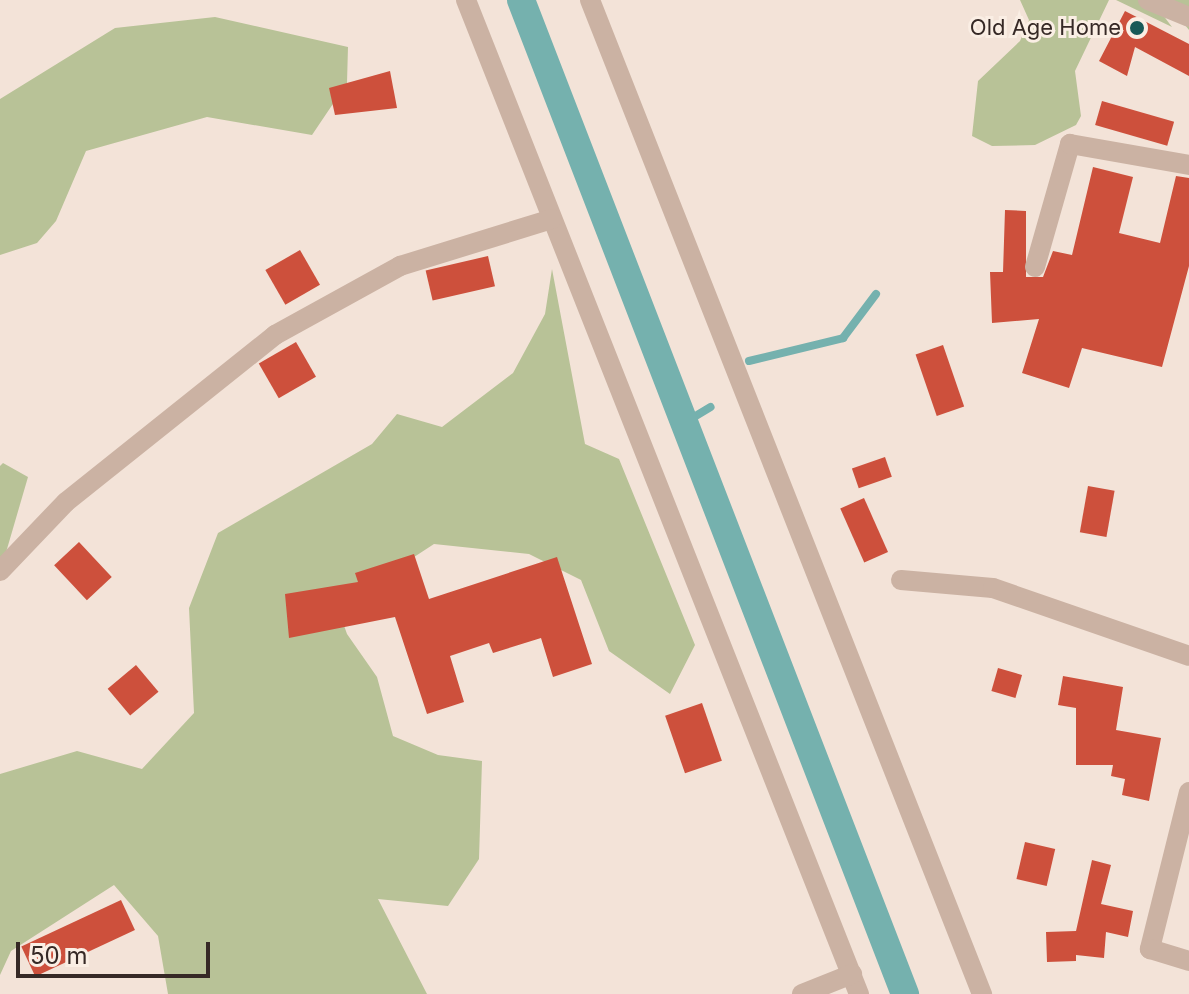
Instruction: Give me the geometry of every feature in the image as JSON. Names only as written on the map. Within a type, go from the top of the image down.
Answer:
[{"type":"street","points":[[466,0],[856,984],[802,994]]},
{"type":"street","points":[[590,0],[982,994]]},
{"type":"street","points":[[1148,0],[1189,17]]},
{"type":"street","points":[[1035,267],[1070,144],[1189,165]]},
{"type":"street","points":[[0,571],[66,502],[275,335],[400,266],[552,219]]},
{"type":"street","points":[[901,580],[993,588],[1189,656]]},
{"type":"street","points":[[1189,792],[1150,949],[1189,961]]},
{"type":"green space","points":[[1020,0],[1109,0],[1075,71],[1081,116],[1076,125],[1035,145],[992,146],[972,136],[978,81],[1020,41],[1029,20]]},
{"type":"green space","points":[[1116,0],[1189,0],[1189,30],[1172,9],[1163,15],[1172,27]]},
{"type":"green space","points":[[215,17],[348,47],[347,83],[312,135],[207,117],[86,151],[56,221],[37,243],[0,255],[0,99],[115,28]]},
{"type":"green space","points":[[552,269],[585,444],[619,459],[695,645],[670,694],[609,651],[581,580],[529,554],[434,544],[385,576],[334,597],[347,634],[377,677],[393,736],[438,755],[482,761],[479,859],[448,906],[378,899],[427,994],[168,994],[158,936],[114,885],[11,951],[0,975],[0,774],[77,751],[142,769],[194,713],[189,608],[218,533],[372,444],[397,414],[442,427],[513,373],[545,314]]},
{"type":"green space","points":[[3,463],[28,477],[0,573],[0,466]]},
{"type":"building","name":"Old Age Home","points":[[1125,11],[1189,44],[1189,76],[1135,47],[1127,76],[1099,61]]},
{"type":"building","points":[[390,71],[397,108],[335,115],[329,88]]},
{"type":"building","name":"Old Age Home","points":[[1102,101],[1174,122],[1167,146],[1095,125]]},
{"type":"building","points":[[1093,167],[1133,177],[1119,233],[1160,243],[1176,176],[1189,178],[1189,266],[1162,367],[1082,348],[1069,388],[1022,373],[1039,319],[992,323],[990,272],[1003,272],[1005,210],[1026,211],[1026,277],[1043,277],[1053,251],[1072,255]]},
{"type":"building","points":[[300,250],[320,285],[285,305],[265,270]]},
{"type":"building","points":[[488,256],[495,286],[433,301],[426,270]]},
{"type":"building","points":[[296,342],[316,377],[279,398],[259,364]]},
{"type":"building","points":[[943,345],[964,406],[937,416],[916,354]]},
{"type":"building","points":[[885,457],[892,477],[859,488],[852,468]]},
{"type":"building","points":[[1088,486],[1115,491],[1106,537],[1080,532]]},
{"type":"building","points":[[864,498],[888,552],[864,562],[840,509]]},
{"type":"building","points":[[79,542],[112,577],[87,600],[54,565]]},
{"type":"building","points":[[414,554],[429,599],[557,557],[592,664],[553,677],[541,638],[493,653],[489,643],[450,656],[464,702],[427,714],[395,617],[289,638],[285,594],[358,582],[355,573]]},
{"type":"building","points":[[136,665],[158,692],[130,716],[108,689]]},
{"type":"building","points":[[998,668],[1022,675],[1015,698],[991,691]]},
{"type":"building","points":[[1063,676],[1123,687],[1116,730],[1161,738],[1149,801],[1122,795],[1125,779],[1111,776],[1113,765],[1076,765],[1076,708],[1058,705]]},
{"type":"building","points":[[702,703],[722,761],[685,773],[665,716]]},
{"type":"building","points":[[1025,842],[1055,849],[1047,886],[1016,879]]},
{"type":"building","points":[[1092,860],[1111,865],[1101,904],[1133,911],[1128,937],[1106,932],[1104,958],[1076,955],[1076,961],[1047,962],[1046,932],[1076,931]]},
{"type":"building","points":[[121,900],[135,930],[35,976],[21,946]]},
{"type":"waterway","points":[[521,0],[905,994]]},
{"type":"waterway","points":[[749,361],[843,338],[876,294]]},
{"type":"waterway","points":[[684,423],[711,407]]},
{"type":"place","name":"Old Age Home","points":[[1137,28]]}]
